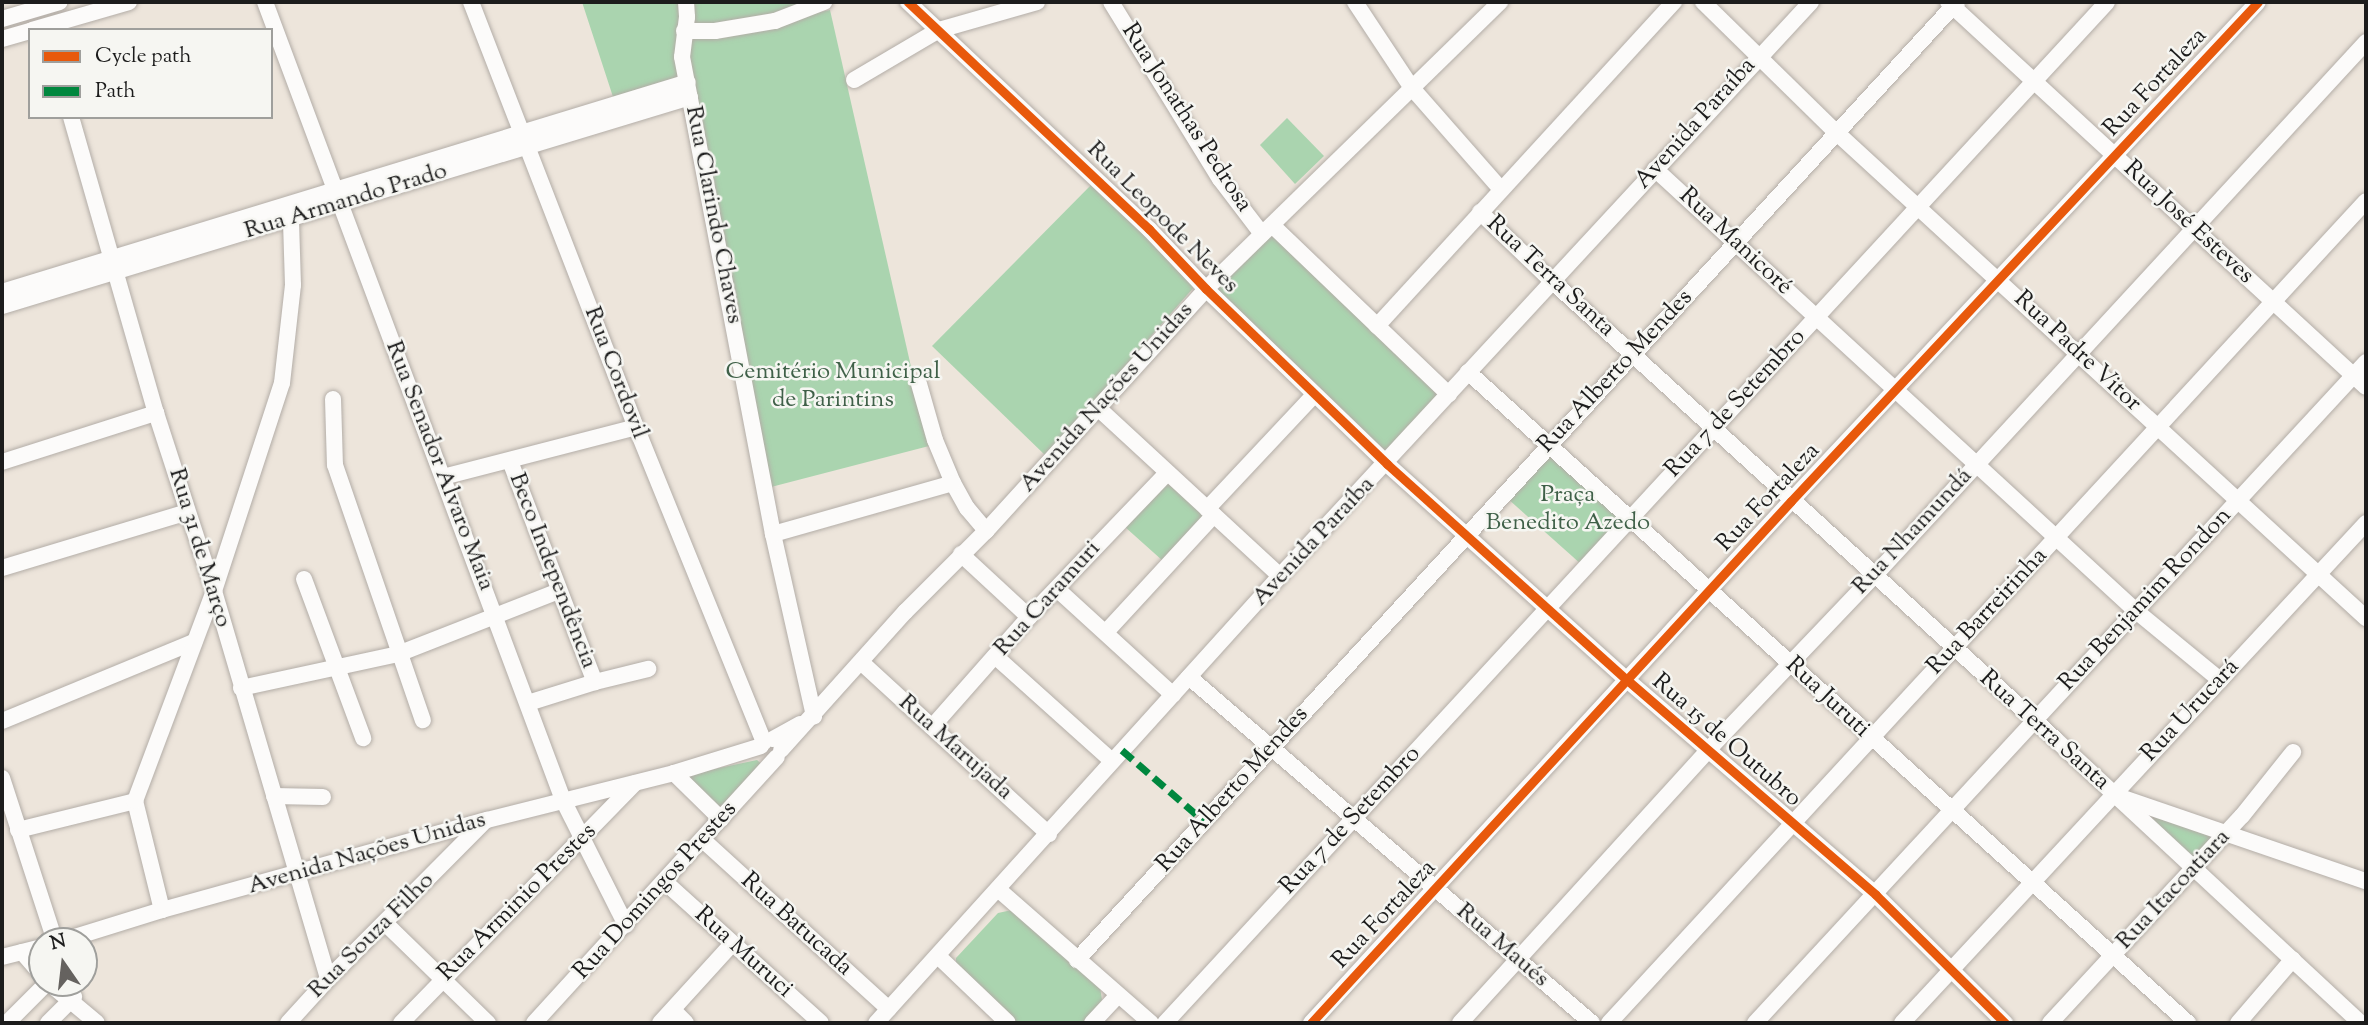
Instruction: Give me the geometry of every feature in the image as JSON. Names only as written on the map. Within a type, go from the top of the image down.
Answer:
[{"type":"street","points":[[2,19],[36,5],[60,2]]},
{"type":"street","points":[[41,28],[129,2]]},
{"type":"street","name":"Rua Senador Alvaro Maia","points":[[265,2],[497,617],[563,800],[626,925]]},
{"type":"street","name":"Rua Cordovil","points":[[471,2],[636,427],[770,748]]},
{"type":"street","name":"Rua Clarindo Chaves","points":[[685,2],[682,52],[774,534],[814,716]]},
{"type":"street","points":[[684,31],[715,31],[758,25],[788,18],[824,2]]},
{"type":"street","name":"Rua Leopode Neves","points":[[908,2],[1149,229],[1206,289],[1387,464]]},
{"type":"street","points":[[854,80],[939,30],[1037,2]]},
{"type":"street","name":"Rua Jonathas Pedrosa","points":[[1111,2],[1220,179],[1267,229],[1377,326],[1448,395]]},
{"type":"street","points":[[1355,2],[1412,88],[1500,188]]},
{"type":"street","name":"Avenida Nações Unidas","points":[[814,716],[1206,289],[1500,2]]},
{"type":"street","points":[[1377,326],[1500,188],[1674,2]]},
{"type":"street","name":"Rua Padre Vitor","points":[[1703,2],[1837,133],[2366,618]]},
{"type":"street","name":"Avenida Paraíba","points":[[876,1023],[939,957],[1280,576],[1387,464],[1757,57],[1811,2]]},
{"type":"street","name":"Rua 7 de Setembro","points":[[1165,1023],[2107,2]]},
{"type":"street","name":"Rua Fortaleza","points":[[1311,1023],[1791,501],[2258,2]]},
{"type":"street","name":"Rua José Esteves","points":[[1953,3],[2366,387]]},
{"type":"street","name":"Rua Alberto Mendes","points":[[1077,960],[1837,133],[1953,3]]},
{"type":"street","points":[[36,5],[38,28]]},
{"type":"street","points":[[2,39],[28,32]]},
{"type":"street","name":"Rua Nhamundá","points":[[1460,1023],[1709,749],[1874,576],[2366,42]]},
{"type":"street","name":"Rua Armando Prado","points":[[2,306],[113,266],[689,90]]},
{"type":"street","name":"Rua 31 de Março","points":[[72,119],[156,412],[214,591],[328,979]]},
{"type":"street","name":"Rua Manicoré","points":[[1655,169],[2136,611],[2220,680]]},
{"type":"street","name":"Rua Armando Prado","points":[[2,292],[291,220],[338,198]]},
{"type":"street","name":"Rua Barreirinha","points":[[1609,1023],[2366,201]]},
{"type":"street","name":"Rua Terra Santa","points":[[1480,212],[2361,1023]]},
{"type":"street","points":[[162,910],[135,801],[214,591],[285,371],[293,285],[291,220]]},
{"type":"street","name":"Rua Benjamim Rondon","points":[[1755,1023],[2366,362]]},
{"type":"street","name":"Rua Juruti","points":[[1468,372],[1790,663],[1951,813],[2188,1023]]},
{"type":"street","points":[[919,384],[935,440],[953,483],[967,508],[986,531]]},
{"type":"street","points":[[1106,632],[1314,395]]},
{"type":"street","points":[[332,399],[332,451],[335,465],[422,720]]},
{"type":"street","points":[[1097,408],[1280,576]]},
{"type":"street","points":[[2,462],[156,412]]},
{"type":"street","points":[[443,477],[636,427]]},
{"type":"street","name":"Beco Independência","points":[[510,461],[595,682]]},
{"type":"street","name":"Rua 15 de Outubro","points":[[1387,464],[1626,679],[1876,895],[2005,1023]]},
{"type":"street","name":"Rua Caramuri","points":[[932,727],[1029,617],[1167,473]]},
{"type":"street","points":[[774,534],[953,483]]},
{"type":"street","points":[[2,568],[187,512]]},
{"type":"street","name":"Rua Urucará","points":[[1902,1023],[2366,523]]},
{"type":"street","points":[[961,554],[1029,617]]},
{"type":"street","points":[[304,579],[363,738]]},
{"type":"street","points":[[1057,589],[1173,695]]},
{"type":"street","points":[[241,688],[398,654],[559,591]]},
{"type":"street","points":[[2,721],[194,642]]},
{"type":"street","points":[[995,656],[1112,761]]},
{"type":"street","name":"Rua Marujada","points":[[861,662],[1049,834]]},
{"type":"street","points":[[528,703],[648,669]]},
{"type":"street","name":"Rua Maués","points":[[1189,677],[1592,1023]]},
{"type":"street","name":"Rua Domingos Prestes","points":[[534,1023],[703,840],[721,819],[770,748],[814,716]]},
{"type":"street","name":"Avenida Nações Unidas","points":[[98,930],[487,820],[770,748]]},
{"type":"street","name":"Rua Itacoatiara","points":[[2049,1023],[2228,832],[2293,752]]},
{"type":"street","points":[[674,773],[721,819]]},
{"type":"street","points":[[2,778],[50,927]]},
{"type":"street","name":"Rua Arminio Prestes","points":[[401,1023],[635,783]]},
{"type":"street","points":[[2115,794],[2366,881]]},
{"type":"street","points":[[274,796],[323,797]]},
{"type":"street","points":[[18,831],[135,801]]},
{"type":"street","name":"Rua Souza Filho","points":[[288,1023],[328,979],[487,820]]},
{"type":"street","name":"Rua Batucada","points":[[703,840],[889,1009]]},
{"type":"street","name":"Rua Muruci","points":[[665,882],[821,1023]]},
{"type":"street","points":[[999,890],[1116,996],[1151,1023]]},
{"type":"street","points":[[385,923],[488,1023]]},
{"type":"street","points":[[660,1023],[732,944]]},
{"type":"street","points":[[2,957],[28,950]]},
{"type":"street","points":[[22,952],[28,959]]},
{"type":"street","points":[[939,957],[1008,1023]]},
{"type":"street","points":[[2238,1023],[2293,959]]},
{"type":"street","points":[[1092,1023],[1116,996]]},
{"type":"street","points":[[7,1023],[34,997]]},
{"type":"street","points":[[48,1023],[72,997],[97,1023]]},
{"type":"street","points":[[673,1010],[686,1023]]},
{"type":"green space","points":[[582,2],[821,2],[693,33],[686,80],[615,103]]},
{"type":"green space","name":"Cemitério Municipal de Parintins","points":[[830,10],[929,446],[771,487],[685,39]]},
{"type":"green space","points":[[1287,118],[1324,156],[1295,184],[1260,145]]},
{"type":"green space","points":[[1093,183],[1195,286],[1046,456],[932,346]]},
{"type":"green space","points":[[1274,233],[1442,395],[1385,453],[1217,290]]},
{"type":"green space","name":"Praça Benedito Azedo","points":[[1550,452],[1625,519],[1582,565],[1507,498]]},
{"type":"green space","points":[[1166,482],[1204,515],[1163,561],[1125,527]]},
{"type":"green space","points":[[757,760],[765,767],[722,816],[681,776]]},
{"type":"green space","points":[[2114,793],[2226,832],[2192,868]]},
{"type":"green space","points":[[1012,910],[1100,987],[1102,1000],[1083,1023],[1016,1023],[956,964],[956,958],[998,913]]},
{"type":"marked path","points":[[1122,750],[1204,821]]},
{"type":"cycle path","points":[[908,2],[1149,229],[1206,289],[1387,464],[1626,679],[1876,895],[2005,1023]]},
{"type":"cycle path","points":[[1311,1023],[1791,501],[2258,2]]}]
